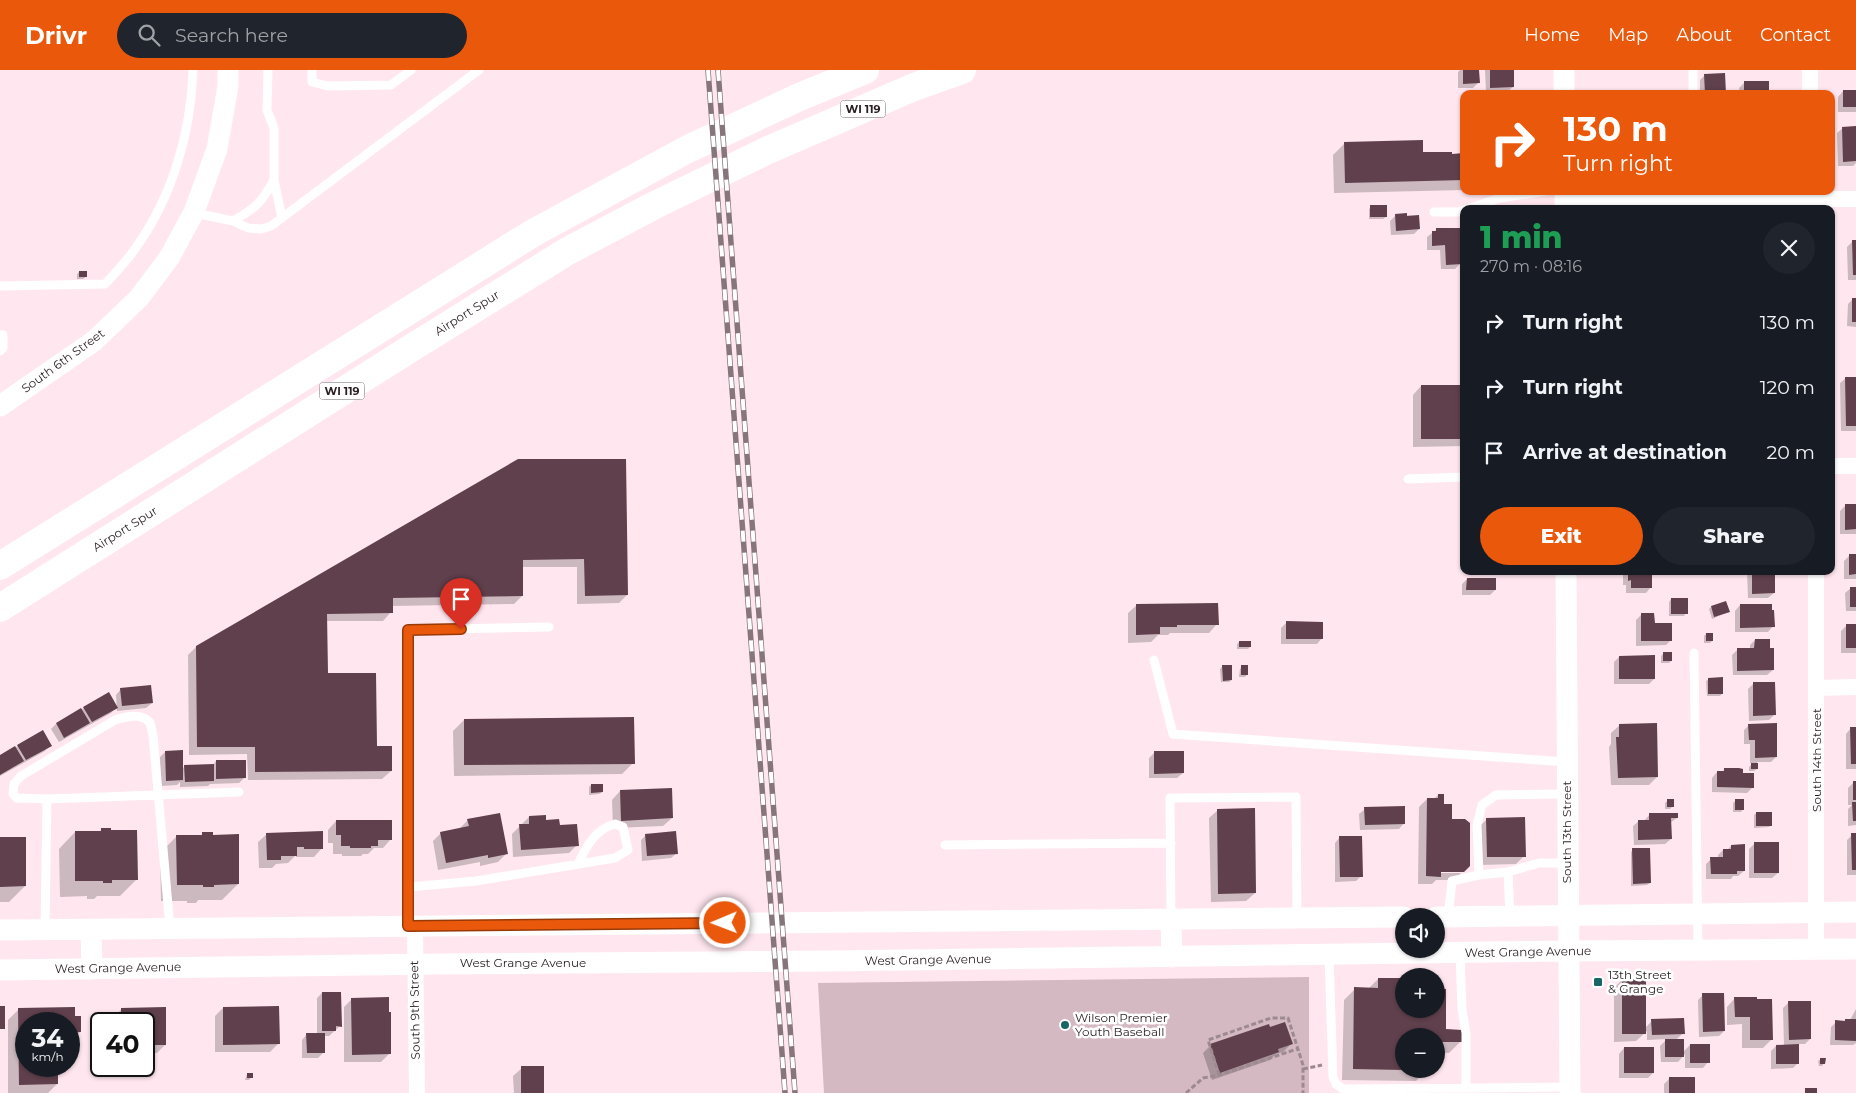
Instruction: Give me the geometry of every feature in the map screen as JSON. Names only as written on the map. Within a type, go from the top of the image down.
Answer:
[{"type":"highway","name":"WI 119","points":[[0,566],[533,233],[688,149],[865,70]]},
{"type":"highway","name":"Airport Spur","points":[[0,608],[540,268],[622,222],[766,151],[914,87],[962,70]]},
{"type":"street","name":"South 6th Street","points":[[0,406],[94,341],[139,298],[169,258],[194,212],[217,149],[228,86],[228,70]]},
{"type":"street","points":[[1564,70],[1564,90]]},
{"type":"street","points":[[1810,70],[1810,90]]},
{"type":"street","points":[[1565,200],[1856,199]]},
{"type":"street","points":[[1835,466],[1856,466]]},
{"type":"street","name":"South 13th Street","points":[[1566,575],[1570,1090]]},
{"type":"street","name":"South 14th Street","points":[[1816,575],[1816,950]]},
{"type":"street","points":[[1817,688],[1856,687]]},
{"type":"street","points":[[1445,917],[1856,912]]},
{"type":"street","points":[[0,930],[1395,917]]},
{"type":"street","points":[[1171,919],[1172,957]]},
{"type":"street","name":"South 9th Street","points":[[411,926],[415,964],[416,1093]]},
{"type":"street","points":[[91,929],[92,969]]},
{"type":"street","name":"West Grange Avenue","points":[[1445,952],[1856,949]]},
{"type":"street","name":"West Grange Avenue","points":[[0,970],[415,964],[1330,956],[1395,952]]},
{"type":"lane","points":[[0,286],[105,284],[136,248],[165,197],[184,139],[190,106],[193,70]]},
{"type":"lane","points":[[268,70],[268,110],[274,128],[274,180],[282,218]]},
{"type":"lane","points":[[312,70],[312,82],[328,86],[391,85],[411,70]]},
{"type":"lane","points":[[194,212],[233,221],[248,228],[261,229],[271,226],[479,70]]},
{"type":"lane","points":[[1693,70],[1693,90]]},
{"type":"lane","points":[[233,221],[252,210],[263,200],[274,180]]},
{"type":"lane","points":[[1478,205],[1500,198],[1520,195]]},
{"type":"lane","points":[[1434,212],[1460,211]]},
{"type":"lane","points":[[0,335],[3,335],[3,348],[0,350]]},
{"type":"lane","points":[[1408,479],[1460,477]]},
{"type":"lane","points":[[411,926],[408,887],[408,630],[549,627]]},
{"type":"lane","points":[[1694,653],[1698,951]]},
{"type":"lane","points":[[1154,660],[1173,734],[1567,762]]},
{"type":"lane","points":[[170,928],[158,796],[153,735],[150,723],[143,717],[129,716],[115,720],[21,776],[14,784],[14,794],[17,798],[47,800],[158,796],[239,792]]},
{"type":"lane","points":[[1479,875],[1477,825],[1482,805],[1496,795],[1567,794]]},
{"type":"lane","points":[[1171,919],[1170,798],[1296,797],[1297,918]]},
{"type":"lane","points":[[44,930],[47,800]]},
{"type":"lane","points":[[408,887],[476,881],[615,858],[628,850],[623,827],[615,824],[602,830],[585,848],[578,864]]},
{"type":"lane","points":[[945,845],[1170,843]]},
{"type":"lane","points":[[1444,908],[1452,881],[1479,875],[1508,872],[1539,863],[1568,863]]},
{"type":"lane","points":[[1508,872],[1510,916]]},
{"type":"lane","points":[[1460,953],[1462,1010],[1466,1032],[1466,1088]]},
{"type":"lane","points":[[1330,956],[1333,1077],[1336,1088],[1421,1091],[1466,1088],[1570,1090]]},
{"type":"path","points":[[1219,1075],[1208,1040],[1271,1018],[1288,1018],[1303,1069],[1303,1093]]},
{"type":"path","points":[[1186,1093],[1203,1078],[1219,1075],[1298,1049]]},
{"type":"path","points":[[1303,1069],[1333,1063]]},
{"type":"shaded area","name":"Wilson Premier Youth Baseball","points":[[1309,977],[1309,1093],[824,1093],[818,983]]},
{"type":"building","points":[[1463,70],[1479,70],[1480,83],[1463,84]]},
{"type":"building","points":[[1490,70],[1514,70],[1514,87],[1490,88]]},
{"type":"building","points":[[1725,73],[1726,90],[1705,90],[1704,74]]},
{"type":"building","points":[[1744,81],[1769,81],[1769,90],[1744,90]]},
{"type":"building","points":[[1843,90],[1856,90],[1856,107],[1843,107]]},
{"type":"building","points":[[1856,126],[1856,161],[1843,162],[1842,127]]},
{"type":"building","points":[[1423,140],[1423,152],[1460,153],[1460,180],[1345,183],[1344,142]]},
{"type":"building","points":[[1370,205],[1387,205],[1387,217],[1370,217]]},
{"type":"building","points":[[1407,213],[1407,216],[1419,215],[1420,229],[1396,231],[1395,214]]},
{"type":"building","points":[[1436,228],[1460,228],[1460,264],[1446,265],[1445,245],[1432,246],[1432,231],[1436,231]]},
{"type":"building","points":[[1852,240],[1856,240],[1856,275],[1853,275]]},
{"type":"building","points":[[79,271],[87,271],[87,277],[79,277]]},
{"type":"building","points":[[1852,298],[1856,298],[1856,322],[1852,322]]},
{"type":"building","points":[[1845,377],[1856,377],[1856,426],[1846,426]]},
{"type":"building","points":[[1421,385],[1460,385],[1460,439],[1421,439]]},
{"type":"building","points":[[518,459],[626,459],[628,595],[585,596],[584,559],[523,560],[523,596],[393,598],[393,613],[327,614],[328,673],[376,673],[377,746],[392,746],[392,771],[255,772],[255,747],[197,747],[196,646]]},
{"type":"building","points":[[1845,504],[1856,504],[1856,529],[1845,530]]},
{"type":"building","points":[[1849,554],[1856,554],[1856,574],[1849,575]]},
{"type":"building","points":[[1628,575],[1652,575],[1652,588],[1631,588],[1631,580],[1628,581]]},
{"type":"building","points":[[1752,575],[1775,575],[1775,593],[1752,594]]},
{"type":"building","points":[[1467,578],[1496,578],[1496,590],[1466,590]]},
{"type":"building","points":[[1850,587],[1856,587],[1856,607],[1850,607]]},
{"type":"building","points":[[1671,598],[1688,598],[1688,614],[1671,614]]},
{"type":"building","points":[[1726,601],[1730,612],[1714,617],[1711,606]]},
{"type":"building","points":[[1218,603],[1219,625],[1160,627],[1160,634],[1136,635],[1136,604]]},
{"type":"building","points":[[1740,604],[1772,604],[1775,627],[1740,628]]},
{"type":"building","points":[[1641,613],[1654,613],[1655,623],[1672,623],[1672,641],[1641,641]]},
{"type":"building","points":[[1286,621],[1323,622],[1323,639],[1286,639]]},
{"type":"building","points":[[1846,624],[1856,624],[1856,648],[1846,648]]},
{"type":"building","points":[[1706,633],[1713,633],[1713,641],[1706,641]]},
{"type":"building","points":[[1755,639],[1770,639],[1770,648],[1774,648],[1774,670],[1737,671],[1737,648],[1754,648]]},
{"type":"building","points":[[1239,641],[1251,641],[1251,647],[1239,647]]},
{"type":"building","points":[[1663,652],[1672,652],[1672,661],[1663,661]]},
{"type":"building","points":[[1655,655],[1655,679],[1619,679],[1619,656]]},
{"type":"building","points":[[1222,665],[1232,665],[1232,680],[1223,681]]},
{"type":"building","points":[[1241,665],[1248,665],[1248,675],[1241,675]]},
{"type":"building","points":[[1723,677],[1723,694],[1708,694],[1708,678]]},
{"type":"building","points":[[1753,682],[1775,682],[1776,715],[1753,716]]},
{"type":"building","points":[[151,685],[153,703],[122,706],[120,688]]},
{"type":"building","points":[[109,692],[118,708],[92,722],[83,707]]},
{"type":"building","points":[[81,708],[90,723],[64,738],[56,723]]},
{"type":"building","points":[[634,717],[635,764],[464,765],[464,719]]},
{"type":"building","points":[[1657,723],[1658,777],[1618,778],[1616,737],[1619,737],[1619,724]]},
{"type":"building","points":[[1777,723],[1777,757],[1755,758],[1755,740],[1749,740],[1748,724]]},
{"type":"building","points":[[1850,727],[1856,727],[1856,764],[1851,764]]},
{"type":"building","points":[[43,730],[52,746],[26,760],[17,745]]},
{"type":"building","points":[[15,746],[24,761],[0,775],[0,755]]},
{"type":"building","points":[[183,750],[183,780],[166,781],[165,751]]},
{"type":"building","points":[[1154,751],[1184,751],[1184,773],[1154,774]]},
{"type":"building","points":[[216,760],[246,760],[246,778],[216,779]]},
{"type":"building","points":[[1751,763],[1758,763],[1758,769],[1751,769]]},
{"type":"building","points":[[214,764],[214,781],[185,782],[184,765]]},
{"type":"building","points":[[1724,768],[1739,768],[1743,769],[1743,773],[1754,773],[1754,788],[1717,787],[1717,771],[1724,771]]},
{"type":"building","points":[[1853,781],[1856,781],[1856,800],[1853,800]]},
{"type":"building","points":[[591,784],[603,784],[603,792],[591,793]]},
{"type":"building","points":[[672,788],[673,818],[621,821],[620,790]]},
{"type":"building","points":[[1438,794],[1444,794],[1444,804],[1452,804],[1452,819],[1465,819],[1470,823],[1470,866],[1464,872],[1441,872],[1441,877],[1426,876],[1427,798],[1438,798]]},
{"type":"building","points":[[1667,799],[1674,799],[1674,807],[1667,807]]},
{"type":"building","points":[[1735,799],[1744,799],[1744,810],[1735,810]]},
{"type":"building","points":[[1852,802],[1856,802],[1856,821],[1853,821]]},
{"type":"building","points":[[1405,806],[1405,824],[1365,825],[1364,807]]},
{"type":"building","points":[[1255,808],[1256,893],[1218,894],[1217,809]]},
{"type":"building","points":[[1756,812],[1772,812],[1772,826],[1756,826]]},
{"type":"building","points":[[500,813],[508,854],[488,858],[488,855],[446,863],[440,832],[469,826],[467,819]]},
{"type":"building","points":[[1649,813],[1678,813],[1678,818],[1671,818],[1672,839],[1638,840],[1638,820],[1649,820]]},
{"type":"building","points":[[546,815],[546,820],[559,819],[560,825],[577,824],[579,846],[521,850],[519,824],[529,824],[529,816]]},
{"type":"building","points":[[1525,817],[1526,857],[1487,857],[1486,818]]},
{"type":"building","points":[[336,820],[392,820],[392,840],[378,840],[378,846],[371,846],[371,848],[341,846],[341,835],[336,835]]},
{"type":"building","points":[[101,828],[137,830],[138,880],[112,880],[112,883],[103,883],[103,881],[75,881],[75,831],[101,831]]},
{"type":"building","points":[[323,831],[323,849],[297,847],[297,856],[281,856],[281,860],[267,860],[266,833]]},
{"type":"building","points":[[676,831],[678,854],[647,856],[645,834]]},
{"type":"building","points":[[202,832],[213,832],[213,835],[239,834],[239,884],[214,885],[214,887],[177,885],[176,835],[202,835]]},
{"type":"building","points":[[1851,833],[1856,833],[1856,870],[1852,870]]},
{"type":"building","points":[[1339,836],[1362,836],[1363,877],[1340,877]]},
{"type":"building","points":[[0,837],[26,837],[26,886],[0,887]]},
{"type":"building","points":[[1754,842],[1779,842],[1779,873],[1754,873]]},
{"type":"building","points":[[1745,844],[1745,871],[1737,871],[1737,874],[1711,874],[1710,857],[1723,857],[1723,849],[1731,849],[1731,845]]},
{"type":"building","points":[[1632,848],[1650,848],[1651,883],[1633,884]]},
{"type":"building","points":[[1378,978],[1395,978],[1395,1018],[1445,1018],[1446,989],[1446,1029],[1462,1030],[1462,1042],[1445,1042],[1445,1028],[1395,1028],[1395,1070],[1353,1069],[1354,987],[1378,988]]},
{"type":"building","points":[[1622,979],[1646,979],[1646,1034],[1622,1034]]},
{"type":"building","points":[[322,992],[341,992],[342,1027],[336,1026],[336,1031],[322,1031]]},
{"type":"building","points":[[1702,993],[1724,993],[1725,1031],[1703,1032]]},
{"type":"building","points":[[389,997],[391,1054],[352,1055],[351,998]]},
{"type":"building","points":[[1734,997],[1772,999],[1773,1040],[1750,1040],[1750,1017],[1735,1017]]},
{"type":"building","points":[[1788,1001],[1811,1001],[1811,1039],[1789,1040]]},
{"type":"building","points":[[0,1006],[5,1006],[5,1029],[0,1029]]},
{"type":"building","points":[[279,1006],[280,1044],[223,1045],[223,1007]]},
{"type":"building","points":[[75,1007],[75,1012],[18,1012],[18,1008]]},
{"type":"building","points":[[166,1007],[166,1045],[155,1045],[155,1012],[121,1012],[121,1008]]},
{"type":"building","points":[[80,1016],[81,1016],[80,1032]]},
{"type":"building","points":[[1684,1018],[1685,1034],[1652,1035],[1651,1019]]},
{"type":"building","points":[[1845,1019],[1856,1019],[1856,1041],[1835,1040],[1835,1020],[1845,1021]]},
{"type":"building","points":[[1285,1022],[1293,1044],[1278,1049],[1279,1052],[1220,1073],[1210,1044],[1269,1024],[1270,1027]]},
{"type":"building","points":[[306,1033],[325,1033],[325,1053],[307,1053]]},
{"type":"building","points":[[1665,1039],[1684,1039],[1684,1057],[1665,1057]]},
{"type":"building","points":[[1690,1044],[1710,1044],[1710,1063],[1690,1063]]},
{"type":"building","points":[[1799,1044],[1799,1064],[1776,1064],[1776,1045]]},
{"type":"building","points":[[1624,1047],[1654,1047],[1654,1073],[1624,1073]]},
{"type":"building","points":[[1820,1058],[1826,1058],[1825,1064],[1820,1064]]},
{"type":"building","points":[[521,1066],[544,1066],[544,1093],[521,1093]]},
{"type":"building","points":[[247,1073],[253,1073],[253,1078],[247,1078]]},
{"type":"building","points":[[19,1077],[58,1077],[58,1084],[19,1085]]},
{"type":"building","points":[[1669,1077],[1695,1077],[1695,1093],[1669,1093]]},
{"type":"building","points":[[1805,1088],[1817,1088],[1817,1093],[1805,1093]]},
{"type":"railway","points":[[708,70],[785,1093]]},
{"type":"railway","points":[[718,70],[795,1093]]},
{"type":"place","name":"13th Street & Grange","points":[[1598,982]]},
{"type":"place","name":"Wilson Premier Youth Baseball","points":[[1065,1025]]},
{"type":"route","points":[[461,629],[408,630],[408,926],[725,923]]}]
